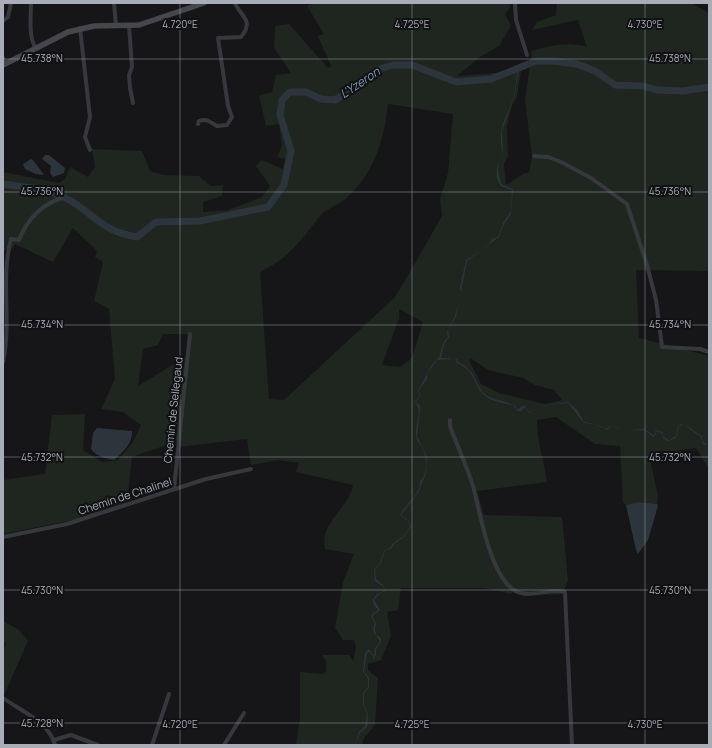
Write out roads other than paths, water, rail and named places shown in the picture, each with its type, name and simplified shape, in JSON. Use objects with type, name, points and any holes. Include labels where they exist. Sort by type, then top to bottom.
[{"type":"main road","points":[[4,62],[36,49],[68,32],[80,28],[94,26],[130,26],[150,22],[204,3]]},
{"type":"street","points":[[3,21],[8,17],[10,3]]},
{"type":"street","points":[[31,3],[31,32],[36,49]]},
{"type":"street","points":[[114,3],[116,26]]},
{"type":"street","points":[[198,124],[199,121],[208,120],[217,126],[227,125],[232,117],[228,106],[218,38],[241,37],[246,31],[246,22],[242,12],[237,9],[234,3]]},
{"type":"street","points":[[515,3],[516,20],[527,56]]},
{"type":"street","points":[[130,26],[132,67],[130,82],[133,103]]},
{"type":"street","points":[[80,28],[90,116],[84,137],[90,150]]},
{"type":"street","points":[[534,156],[548,157],[591,178],[626,204],[649,272],[656,300],[662,347],[700,349],[709,352]]},
{"type":"street","points":[[3,362],[6,329],[4,277],[11,239],[19,240],[24,228],[33,215],[62,198]]},
{"type":"street","name":"Chemin de Sellegaud","points":[[174,489],[190,334]]},
{"type":"street","points":[[450,420],[450,426],[473,486],[488,546],[505,580],[513,590],[529,594],[565,592],[572,745]]},
{"type":"street","name":"Chemin de Chalinel","points":[[3,537],[67,524],[218,475],[251,469]]},
{"type":"street","points":[[152,745],[169,694]]},
{"type":"street","points":[[3,698],[40,722],[54,740],[55,745]]},
{"type":"street","points":[[224,745],[244,713]]},
{"type":"street","points":[[54,740],[71,735],[98,745]]},
{"type":"waterway","name":"L'Yzeron","points":[[3,184],[38,189],[63,197],[80,207],[108,228],[116,232],[137,237],[156,222],[200,221],[268,207],[284,185],[291,151],[280,115],[282,100],[290,92],[306,92],[321,99],[335,100],[380,69],[393,65],[412,65],[456,82],[491,79],[536,61],[553,61],[577,64],[595,71],[615,85],[643,86],[657,90],[683,91],[709,87]]}]
